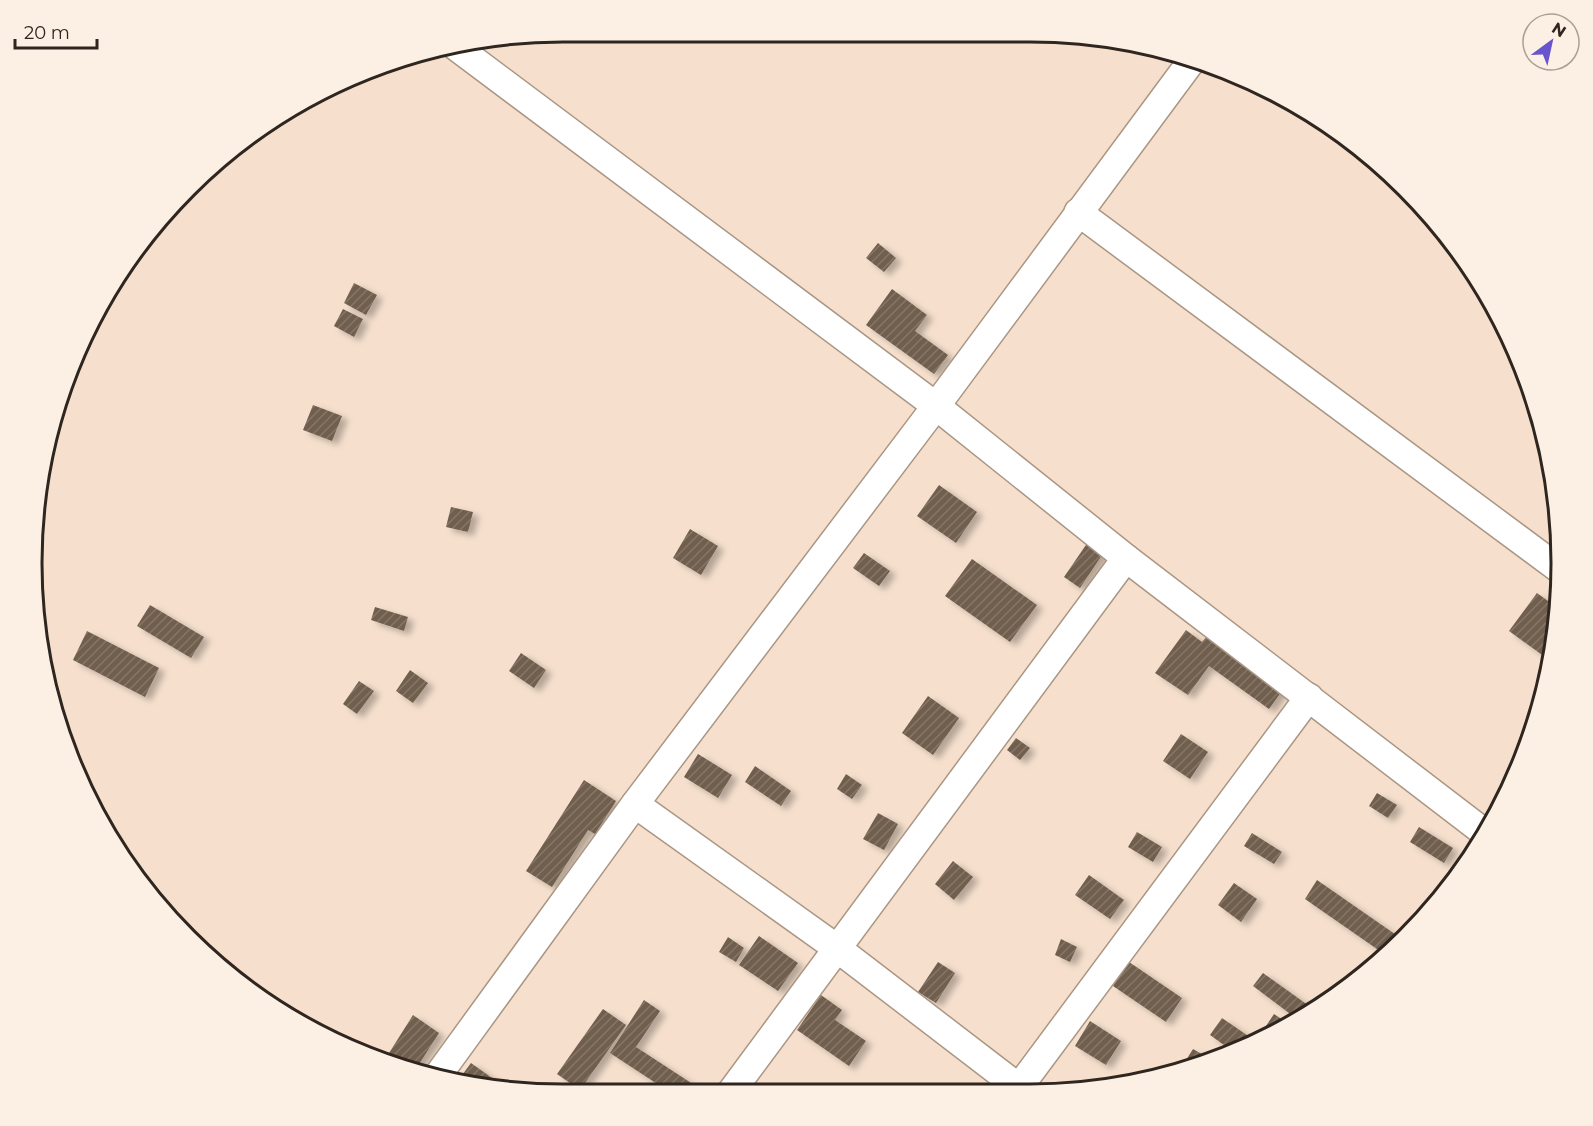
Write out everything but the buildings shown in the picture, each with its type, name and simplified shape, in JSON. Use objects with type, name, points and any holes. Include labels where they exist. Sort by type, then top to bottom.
[{"type":"street","points":[[463,52],[936,406],[1126,558],[1478,828]]},
{"type":"street","points":[[442,1069],[635,804],[936,406],[1187,67]]},
{"type":"street","points":[[1078,212],[1551,563]]},
{"type":"street","points":[[737,1084],[1126,558]]},
{"type":"street","points":[[1023,1084],[1309,697]]},
{"type":"street","points":[[635,804],[838,949],[1011,1084]]}]
